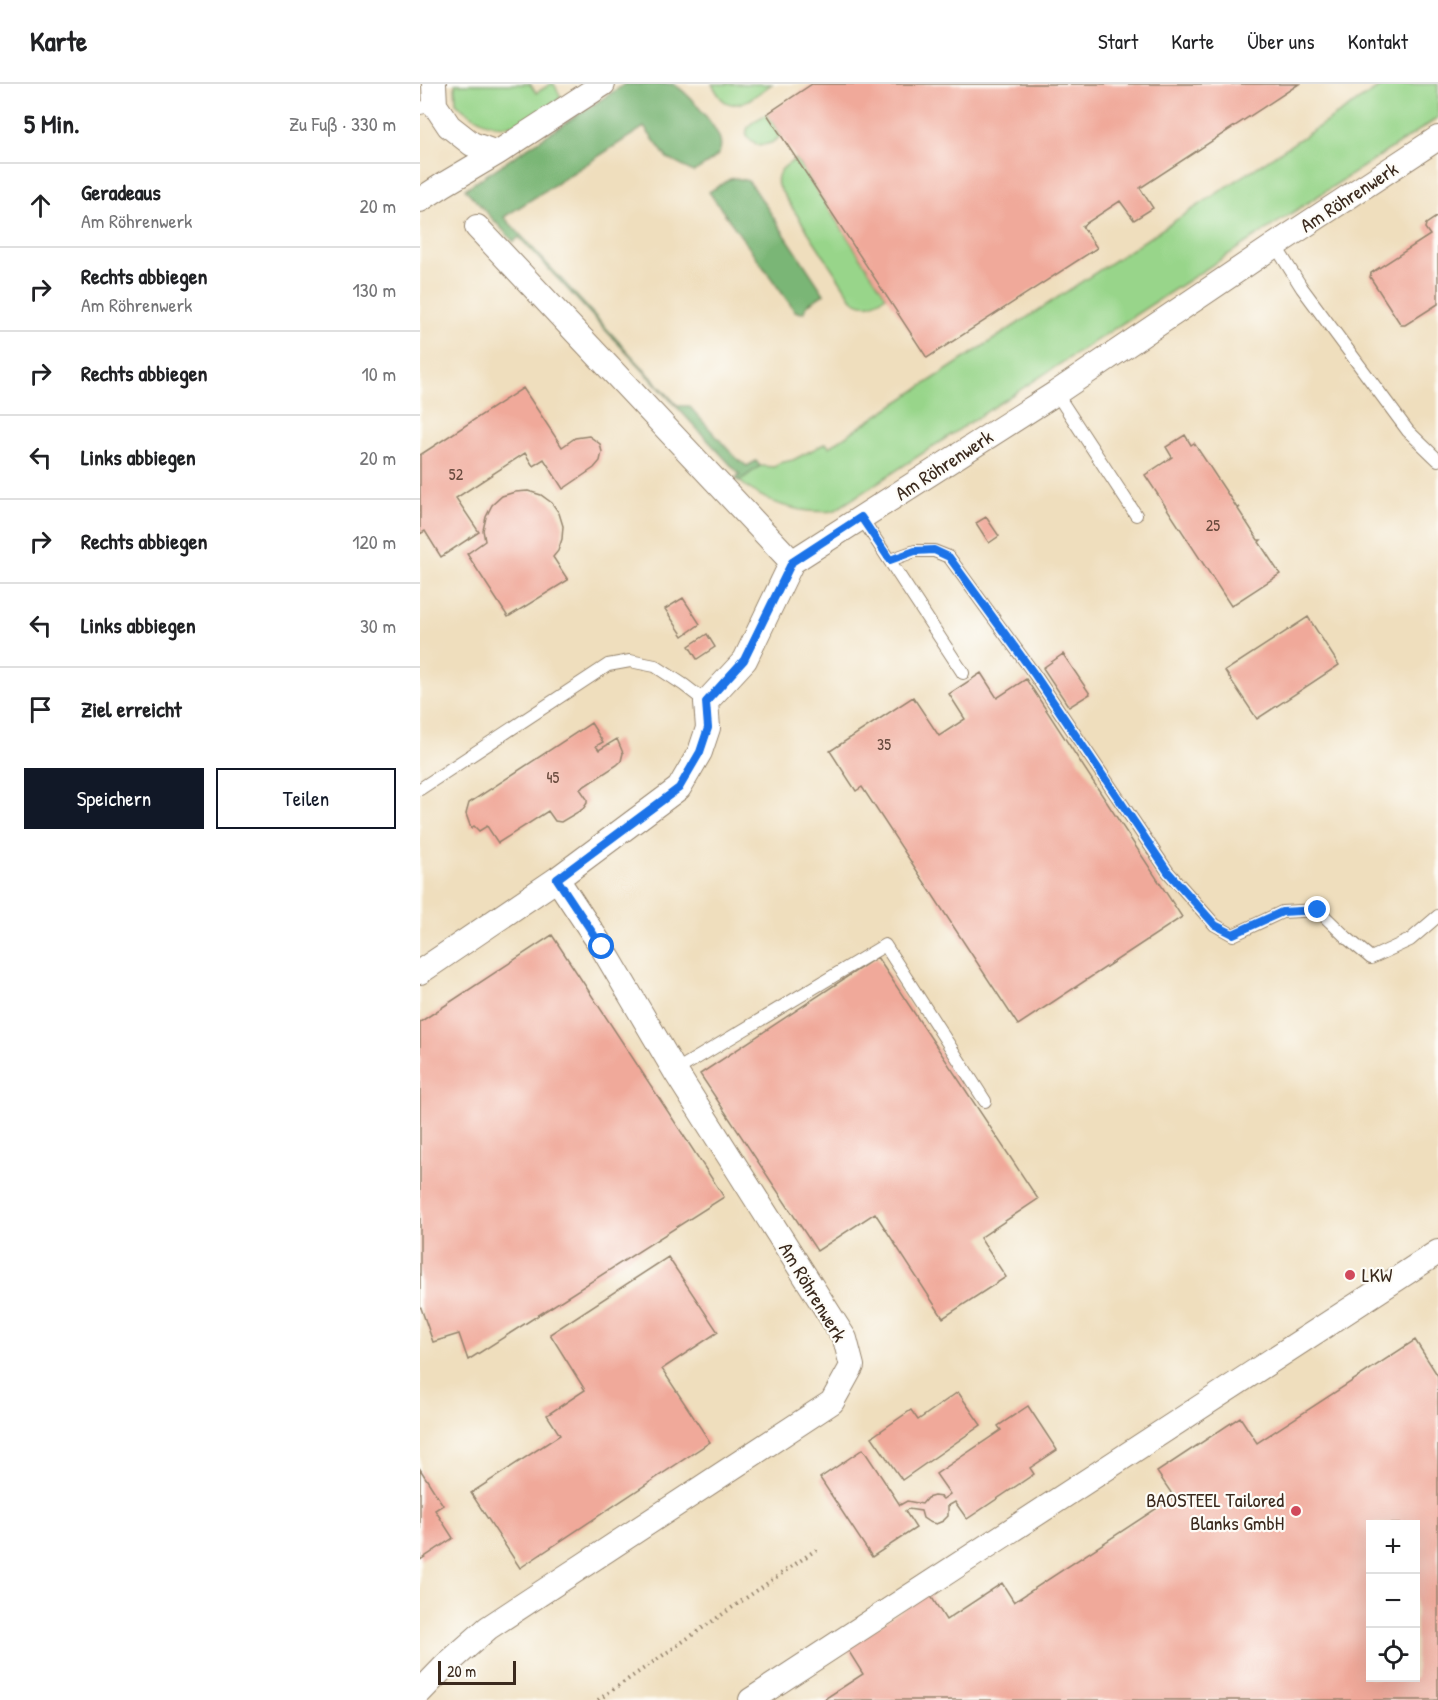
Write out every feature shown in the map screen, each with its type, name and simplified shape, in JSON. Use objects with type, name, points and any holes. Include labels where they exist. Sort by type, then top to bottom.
[{"type":"street","points":[[420,200],[603,84]]},
{"type":"street","points":[[430,99],[449,126],[472,144],[497,153]]},
{"type":"street","name":"Am Röhrenwerk","points":[[792,562],[1056,393],[1438,138]]},
{"type":"street","points":[[420,972],[557,879],[679,788],[700,752],[708,728],[706,702],[744,660],[792,562],[477,227]]},
{"type":"street","name":"Am Röhrenwerk","points":[[420,1692],[446,1665],[489,1628],[832,1402],[852,1366],[845,1339],[675,1071],[602,947],[557,879]]},
{"type":"street","points":[[751,1700],[1438,1252]]},
{"type":"lane","points":[[1275,245],[1302,288],[1408,431],[1438,460]]},
{"type":"lane","points":[[1056,393],[1136,515]]},
{"type":"lane","points":[[861,517],[963,674]]},
{"type":"lane","points":[[890,560],[915,551],[934,550],[949,557],[1035,675],[1168,872],[1215,925],[1233,934],[1282,912],[1318,910],[1371,958],[1410,940],[1438,916]]},
{"type":"lane","points":[[420,789],[608,665],[630,661],[655,666],[706,702]]},
{"type":"lane","points":[[675,1071],[885,945],[985,1101]]},
{"type":"path","points":[[598,1700],[820,1547]]},
{"type":"green space","points":[[455,84],[530,84],[536,93],[554,84],[561,97],[518,123],[497,125],[477,118],[456,103]]},
{"type":"green space","points":[[625,84],[672,84],[678,87],[713,126],[720,141],[717,156],[693,172],[667,158],[644,127],[504,217],[678,406],[689,406],[734,456],[747,466],[756,461],[760,466],[739,481],[736,479],[740,475],[519,237],[514,242],[465,189]]},
{"type":"green space","points":[[712,84],[772,84],[749,100],[735,104],[723,100]]},
{"type":"green space","points":[[1384,84],[1438,84],[1438,118],[834,511],[796,509],[772,501],[739,481],[760,466],[774,467],[826,443],[829,447]]},
{"type":"green space","points":[[767,114],[781,136],[771,143],[759,146],[747,137],[747,129]]},
{"type":"green space","points":[[796,159],[886,296],[882,299],[865,305],[852,299],[778,186],[779,173]]},
{"type":"green space","points":[[730,179],[748,181],[754,188],[824,294],[807,305],[804,312],[795,311],[709,192]]},
{"type":"building","points":[[812,84],[1299,84],[1140,188],[1153,208],[1134,220],[1120,201],[1082,226],[1097,248],[927,358],[767,114]]},
{"type":"building","points":[[1438,216],[1438,304],[1405,325],[1401,325],[1370,277],[1371,273],[1430,235],[1425,228],[1426,224]]},
{"type":"building","points":[[523,388],[562,447],[575,438],[589,436],[600,444],[602,452],[600,461],[594,468],[563,489],[544,459],[533,466],[525,453],[456,498],[479,532],[441,557],[425,531],[420,534],[420,455]]},
{"type":"building","points":[[1185,435],[1191,445],[1194,443],[1237,508],[1240,507],[1238,509],[1258,540],[1261,540],[1259,542],[1280,574],[1231,606],[1145,475],[1172,457],[1166,447]]},
{"type":"building","points":[[528,491],[541,495],[552,503],[559,513],[563,526],[562,539],[553,557],[568,580],[508,617],[467,554],[485,541],[483,530],[492,505],[502,496]]},
{"type":"building","points":[[986,517],[999,536],[989,543],[976,523]]},
{"type":"building","points":[[683,598],[700,624],[683,636],[665,609]]},
{"type":"building","points":[[1308,617],[1339,665],[1257,719],[1225,671]]},
{"type":"building","points":[[707,634],[715,647],[697,659],[689,646]]},
{"type":"building","points":[[1063,654],[1090,694],[1069,707],[1043,668]]},
{"type":"building","points":[[981,673],[997,698],[1026,679],[1182,917],[1018,1025],[862,787],[856,791],[830,751],[913,697],[939,736],[965,719],[949,694]]},
{"type":"building","points":[[591,723],[603,742],[596,746],[599,750],[617,739],[623,753],[617,765],[580,789],[587,799],[583,809],[561,822],[555,821],[548,811],[498,843],[487,826],[479,831],[474,826],[471,828],[466,814],[469,803]]},
{"type":"building","points":[[552,935],[724,1197],[468,1360],[459,1334],[433,1342],[420,1305],[420,1022]]},
{"type":"building","points":[[877,957],[1038,1199],[980,1238],[1006,1277],[943,1318],[875,1213],[817,1251],[700,1074]]},
{"type":"building","points":[[668,1257],[718,1332],[662,1369],[710,1442],[520,1568],[471,1493],[560,1435],[547,1415],[585,1390],[550,1334]]},
{"type":"building","name":"BAOSTEEL Tailored Blanks GmbH","points":[[1415,1340],[1438,1376],[1438,1700],[823,1700],[863,1674],[846,1647],[929,1593],[946,1620],[1002,1583],[1014,1602],[1174,1497],[1157,1472],[1240,1417],[1257,1443]]},
{"type":"building","points":[[958,1392],[981,1425],[902,1480],[872,1437],[911,1410],[918,1420]]},
{"type":"building","points":[[1028,1406],[1057,1450],[1030,1468],[1034,1474],[967,1519],[955,1502],[948,1506],[948,1516],[936,1524],[923,1518],[921,1511],[908,1509],[905,1511],[916,1528],[872,1557],[820,1478],[863,1449],[900,1505],[907,1501],[922,1504],[927,1498],[934,1496],[943,1499],[950,1494],[936,1474],[1001,1430],[998,1426]]},
{"type":"building","points":[[420,1469],[443,1505],[435,1510],[453,1538],[420,1560]]},
{"type":"place","name":"LKW","points":[[1350,1275]]},
{"type":"place","name":"BAOSTEEL Tailored Blanks GmbH","points":[[1296,1511]]},
{"type":"route","points":[[602,947],[557,879],[679,788],[700,752],[708,728],[706,702],[744,660],[792,562],[861,517],[890,560],[915,551],[934,550],[949,557],[1035,675],[1168,872],[1215,925],[1233,934],[1282,912],[1318,910]]}]
